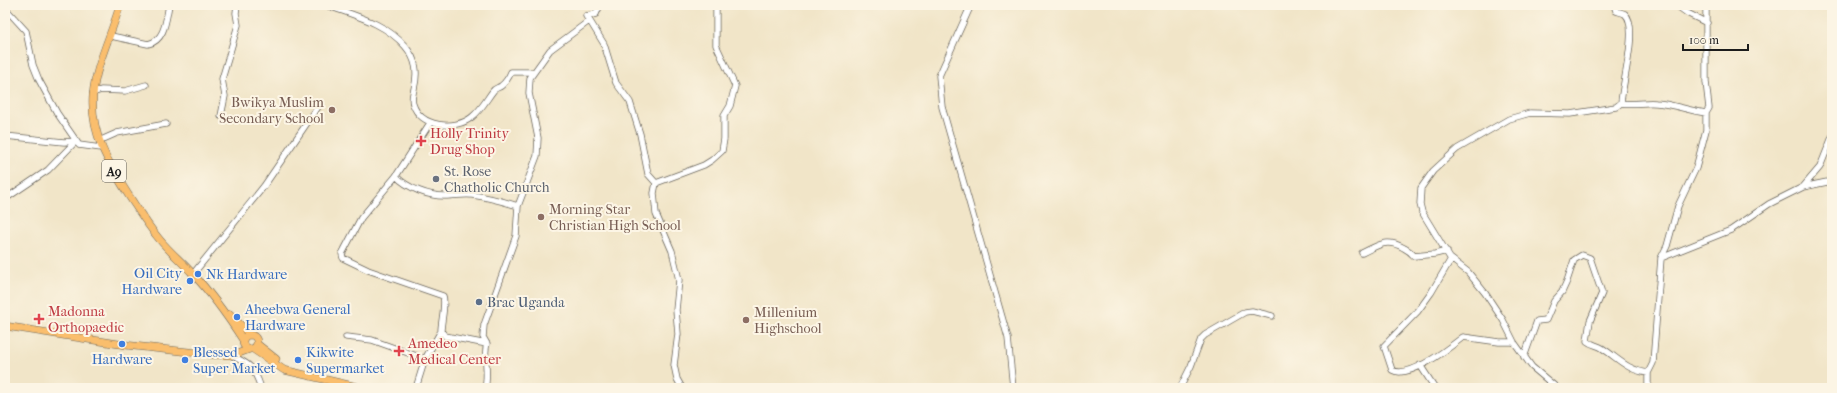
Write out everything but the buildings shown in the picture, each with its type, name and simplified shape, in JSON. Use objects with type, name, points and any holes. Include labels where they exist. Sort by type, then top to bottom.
[{"type":"main road","name":"A9","points":[[120,5],[111,36],[103,53],[93,93],[93,120],[100,145],[113,171],[146,222],[161,242],[193,274],[221,308],[245,346],[253,347],[296,372],[334,383],[362,388]]},
{"type":"main road","name":"A9","points":[[221,308],[255,338],[253,347]]},
{"type":"main road","points":[[5,326],[125,345],[216,355],[231,354],[253,347]]},
{"type":"main road","points":[[231,354],[250,335]]},
{"type":"street","points":[[111,36],[146,44],[154,42],[164,29],[169,5]]},
{"type":"street","points":[[221,116],[221,107],[225,96],[222,79],[238,25],[236,13],[238,5]]},
{"type":"street","points":[[326,5],[346,8],[388,30],[411,53],[417,71],[412,103],[422,118],[430,122],[451,124],[467,120],[481,109],[494,90],[501,86],[511,72],[534,72]]},
{"type":"street","points":[[586,16],[596,14],[600,5]]},
{"type":"street","points":[[656,183],[704,165],[722,152],[724,139],[724,116],[730,106],[735,86],[716,45],[716,5]]},
{"type":"street","points":[[971,5],[939,76],[942,107],[1008,338],[1013,388]]},
{"type":"street","points":[[1557,388],[1532,367],[1514,342],[1500,315],[1485,292],[1468,272],[1451,259],[1422,212],[1420,195],[1425,181],[1458,149],[1493,127],[1519,115],[1530,113],[1576,114],[1616,107],[1621,103],[1622,87],[1631,46],[1632,31],[1630,21],[1625,14],[1616,11],[1614,5]]},
{"type":"street","points":[[1676,5],[1687,13],[1707,23]]},
{"type":"street","points":[[1648,388],[1648,373],[1653,363],[1661,258],[1667,246],[1678,206],[1696,168],[1706,130],[1706,113],[1709,108],[1706,82],[1706,5]]},
{"type":"street","points":[[5,8],[26,31],[35,70],[57,112],[77,143]]},
{"type":"street","points":[[486,388],[487,377],[485,349],[487,344],[483,337],[484,325],[516,236],[518,206],[535,164],[538,152],[537,128],[529,93],[530,78],[550,50],[589,21],[586,16]]},
{"type":"street","points":[[586,16],[600,35],[608,55],[616,83],[630,102],[640,134],[648,174],[656,183]]},
{"type":"street","points":[[93,93],[101,90],[125,91],[146,85]]},
{"type":"street","points":[[1621,103],[1630,105],[1658,103],[1683,110],[1706,113]]},
{"type":"street","points":[[193,274],[264,186],[318,107]]},
{"type":"street","points":[[416,388],[425,359],[441,331],[441,315],[444,300],[443,296],[368,270],[342,256],[343,250],[361,218],[396,176],[430,122]]},
{"type":"street","points":[[5,136],[100,145],[117,133],[166,124]]},
{"type":"street","points":[[1803,187],[1820,167],[1832,137]]},
{"type":"street","points":[[5,199],[48,170],[77,143]]},
{"type":"street","points":[[396,176],[403,184],[432,194],[447,196],[474,195],[518,206]]},
{"type":"street","points":[[1661,258],[1731,230],[1769,204],[1803,187],[1832,181]]},
{"type":"street","points":[[656,183],[654,193],[656,214],[672,251],[679,280],[676,310],[678,334],[674,365],[677,379],[682,388]]},
{"type":"street","points":[[1362,253],[1388,242],[1397,244],[1412,253],[1414,256],[1447,251]]},
{"type":"street","points":[[1524,357],[1537,321],[1547,319],[1554,301],[1562,292],[1574,260],[1582,255],[1590,258],[1601,290],[1600,299],[1590,321],[1588,341],[1602,348],[1624,365],[1636,371],[1648,373]]},
{"type":"street","points":[[1451,259],[1431,293],[1415,314],[1384,346],[1393,371],[1416,369],[1463,337],[1499,342],[1514,342]]},
{"type":"street","points":[[1180,388],[1191,366],[1201,340],[1205,335],[1245,312],[1272,316]]},
{"type":"street","points":[[441,331],[445,336],[487,344]]},
{"type":"street","points":[[346,337],[372,340],[425,359]]},
{"type":"street","points":[[231,354],[252,367],[261,388]]},
{"type":"street","points":[[1420,365],[1434,388]]},
{"type":"place","name":"Bwikya Muslim Secondary School","points":[[332,110]]},
{"type":"place","name":"Holly Trinity Drug Shop","points":[[421,141]]},
{"type":"place","name":"St. Rose Chatholic Church","points":[[436,179]]},
{"type":"place","name":"Morning Star Christian High School","points":[[541,217]]},
{"type":"place","name":"Nk Hardware","points":[[198,274]]},
{"type":"place","name":"Oil City Hardware","points":[[190,281]]},
{"type":"place","name":"Brac Uganda","points":[[479,302]]},
{"type":"place","name":"Aheebwa General Hardware","points":[[237,317]]},
{"type":"place","name":"Madonna Orthopaedic","points":[[39,319]]},
{"type":"place","name":"Millenium Highschool","points":[[746,320]]},
{"type":"place","name":"Hardware","points":[[122,344]]},
{"type":"place","name":"Amedeo Medical Center","points":[[399,351]]},
{"type":"place","name":"Blessed Super Market","points":[[185,360]]},
{"type":"place","name":"Kikwite Supermarket","points":[[298,360]]}]
